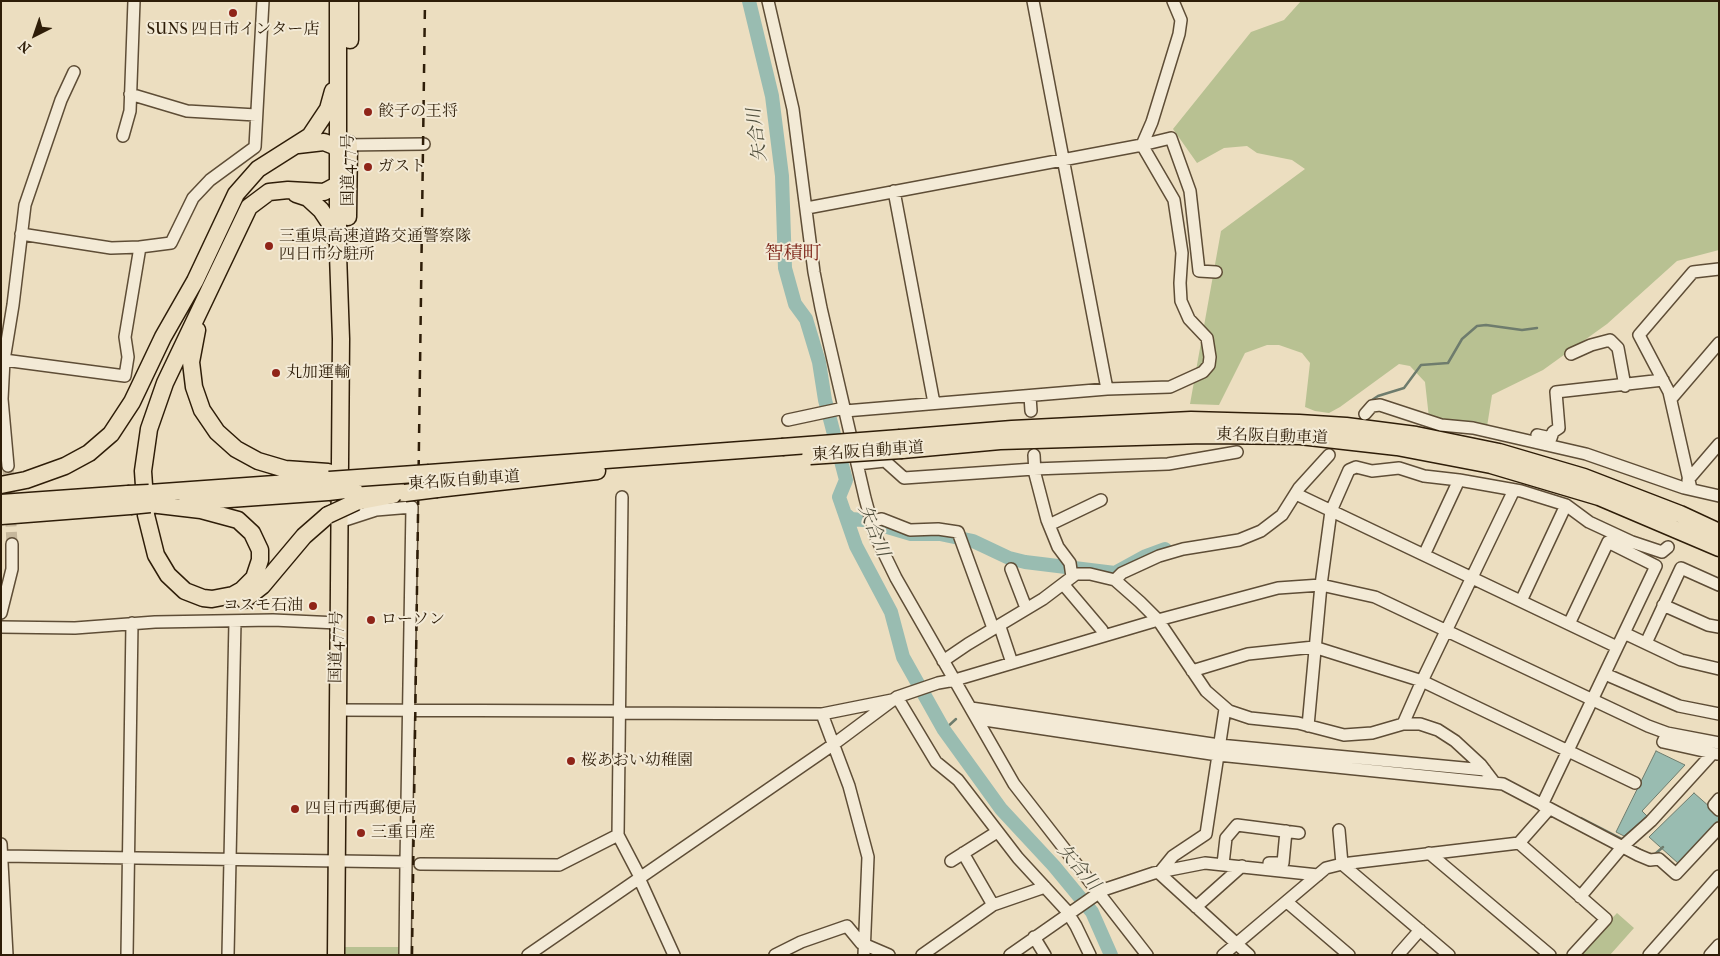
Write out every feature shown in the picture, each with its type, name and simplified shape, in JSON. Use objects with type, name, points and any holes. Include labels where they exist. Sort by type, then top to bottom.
[{"type":"highway","name":"国道477号","points":[[338,1],[342,147]]},
{"type":"highway","name":"国道477号","points":[[341,339],[337,185],[342,147],[350,1]]},
{"type":"highway","points":[[339,50],[328,109],[318,127],[298,145],[269,161],[246,181],[228,208],[195,282],[144,415],[136,449],[135,496],[138,523],[145,550],[155,573],[170,591],[190,604],[212,608],[233,605],[243,601],[262,586],[304,536],[334,519],[355,496]]},
{"type":"highway","points":[[150,498],[238,520],[252,533],[260,550],[260,560],[254,578],[242,590],[223,598],[203,598],[185,591],[168,575],[159,561],[151,542],[146,516],[143,471],[146,444],[165,382],[210,290],[243,216],[254,201],[269,192],[288,190],[316,193],[337,185],[349,170],[342,147],[324,142],[298,145]]},
{"type":"highway","name":"国道477号","points":[[336,955],[338,623],[334,519],[341,339],[348,254],[349,170]]},
{"type":"highway","points":[[269,192],[298,195],[315,204],[330,225],[338,254]]},
{"type":"highway","points":[[1,484],[26,480],[65,466],[89,453],[111,434],[126,415],[164,337],[195,282]]},
{"type":"highway","points":[[210,290],[194,338],[191,362],[194,387],[209,421],[226,441],[258,461],[329,481]]},
{"type":"highway","name":"東名阪自動車道","points":[[901,444],[1022,428],[1191,420],[1299,422],[1346,426],[1416,435],[1508,454],[1584,476],[1680,514],[1719,532]]},
{"type":"highway","name":"東名阪自動車道","points":[[434,482],[784,452],[901,444],[1204,435],[1300,436],[1389,446],[1491,465],[1599,497],[1719,548]]},
{"type":"highway","name":"東名阪自動車道","points":[[1,516],[129,500],[329,481],[405,484],[607,470],[784,452]]},
{"type":"highway","name":"東名阪自動車道","points":[[329,481],[355,496],[405,484]]},
{"type":"highway","name":"東名阪自動車道","points":[[1,503],[129,500]]},
{"type":"street","points":[[124,136],[130,111],[134,1]]},
{"type":"street","points":[[22,234],[111,248],[171,243],[194,198],[210,180],[255,147],[264,1]]},
{"type":"street","points":[[768,1],[793,109],[814,272],[856,464],[871,521],[884,554],[1014,784],[1096,895],[1147,955]]},
{"type":"street","points":[[1033,1],[1107,389]]},
{"type":"street","points":[[1142,146],[1155,112],[1179,34],[1181,20],[1173,1]]},
{"type":"street","points":[[8,466],[2,399],[7,305],[22,234],[25,205],[61,100],[74,72]]},
{"type":"street","points":[[130,94],[187,111],[256,115]]},
{"type":"street","points":[[807,208],[1142,146],[1171,138],[1190,191],[1199,271],[1216,272]]},
{"type":"street","points":[[342,147],[424,144]]},
{"type":"street","points":[[788,420],[843,409],[1107,389],[1170,387],[1203,372],[1209,365],[1210,350],[1206,338],[1190,319],[1181,301],[1180,278],[1182,257],[1174,200],[1142,146]]},
{"type":"street","points":[[894,192],[934,403]]},
{"type":"street","points":[[1179,236],[1195,233]]},
{"type":"street","points":[[4,360],[125,376],[128,357],[124,336],[140,247]]},
{"type":"street","points":[[1689,485],[1671,400],[1663,380],[1639,335],[1693,272],[1719,269]]},
{"type":"street","points":[[1571,354],[1591,345],[1610,340],[1618,348],[1625,386]]},
{"type":"street","points":[[1671,400],[1719,343]]},
{"type":"street","points":[[1512,436],[1520,432],[1551,438],[1553,432],[1558,431],[1556,392],[1625,386],[1663,380]]},
{"type":"street","points":[[1030,396],[1031,411]]},
{"type":"street","points":[[1365,414],[1372,406],[1380,405],[1441,425],[1473,428],[1586,454],[1719,496]]},
{"type":"street","points":[[1689,485],[1719,444]]},
{"type":"street","points":[[856,464],[885,461],[904,478],[1034,469],[1168,464],[1237,452]]},
{"type":"street","points":[[1034,455],[1034,469],[1049,525],[1069,574],[1102,630]]},
{"type":"street","points":[[1116,580],[1122,574],[1159,556],[1183,549],[1239,540],[1261,531],[1278,520],[1296,494],[1329,455]]},
{"type":"street","points":[[1308,726],[1314,647],[1331,511],[1349,470],[1356,467],[1372,471],[1399,468],[1424,476],[1514,490],[1566,505],[1590,522],[1632,542],[1662,552],[1668,547]]},
{"type":"street","points":[[1424,555],[1459,480]]},
{"type":"street","points":[[1403,724],[1514,490]]},
{"type":"street","points":[[1296,494],[1617,647]]},
{"type":"street","points":[[622,497],[618,835],[640,877],[673,954]]},
{"type":"street","points":[[1049,525],[1101,500]]},
{"type":"street","points":[[1521,601],[1566,505]]},
{"type":"street","points":[[334,519],[376,510],[412,507],[405,955]]},
{"type":"street","points":[[871,521],[878,519],[903,528],[938,529],[958,532],[995,627],[1001,630],[1012,663]]},
{"type":"street","points":[[1519,843],[1545,802],[1656,566],[1608,542],[1569,624]]},
{"type":"street","points":[[1,613],[12,569],[12,544]]},
{"type":"street","points":[[1646,643],[1681,568],[1719,585]]},
{"type":"street","points":[[1011,569],[1026,608]]},
{"type":"street","points":[[944,661],[995,627],[1043,599],[1069,574],[1090,574],[1116,580],[1158,620],[1211,697],[1225,709],[1250,718],[1308,726],[1332,734],[1350,736],[1372,733],[1403,724],[1420,724],[1438,730],[1455,741],[1485,770],[1494,782]]},
{"type":"street","points":[[336,710],[408,709],[822,714],[895,698],[938,683],[955,680],[1266,590],[1297,585],[1321,585],[1375,597],[1667,733],[1719,743]]},
{"type":"street","points":[[1663,606],[1708,625],[1719,627]]},
{"type":"street","points":[[1,627],[75,628],[132,623],[274,620],[338,623]]},
{"type":"street","points":[[228,955],[234,621]]},
{"type":"street","points":[[127,955],[132,623]]},
{"type":"street","points":[[1624,633],[1691,664],[1719,670]]},
{"type":"street","points":[[1192,671],[1248,654],[1314,647],[1422,681],[1635,783]]},
{"type":"street","points":[[1605,674],[1679,706],[1719,714]]},
{"type":"street","points":[[528,955],[834,744],[895,698]]},
{"type":"street","points":[[895,698],[936,762],[958,780],[998,832],[1070,913],[1090,955]]},
{"type":"street","points":[[971,708],[1219,749],[1485,770]]},
{"type":"street","points":[[1159,873],[1174,856],[1206,834],[1225,709]]},
{"type":"street","points":[[822,714],[850,786],[868,857],[865,950]]},
{"type":"street","points":[[978,718],[1503,784],[1545,802],[1650,860],[1659,859],[1676,874],[1719,828]]},
{"type":"street","points":[[1667,733],[1663,742],[1715,754]]},
{"type":"street","points":[[1580,897],[1623,846],[1651,821],[1715,754]]},
{"type":"street","points":[[1719,799],[1714,805],[1719,810]]},
{"type":"street","points":[[1222,864],[1226,838],[1237,826],[1299,832]]},
{"type":"street","points":[[1339,830],[1342,864],[1449,955]]},
{"type":"street","points":[[1196,907],[1248,867],[1259,863],[1283,863],[1286,831]]},
{"type":"street","points":[[950,861],[998,832]]},
{"type":"street","points":[[420,864],[558,865],[618,835]]},
{"type":"street","points":[[1223,955],[1326,868],[1342,864],[1519,843],[1606,919],[1573,955]]},
{"type":"street","points":[[1,844],[7,955]]},
{"type":"street","points":[[963,853],[993,905]]},
{"type":"street","points":[[1429,853],[1550,955]]},
{"type":"street","points":[[2,856],[406,862]]},
{"type":"street","points":[[1010,955],[1103,890],[1159,873],[1198,863],[1318,875]]},
{"type":"street","points":[[1159,873],[1249,955]]},
{"type":"street","points":[[1649,955],[1719,876]]},
{"type":"street","points":[[922,955],[993,905],[1045,887]]},
{"type":"street","points":[[1287,902],[1342,952]]},
{"type":"street","points":[[775,955],[801,942],[847,926],[861,942],[865,950]]},
{"type":"street","points":[[1398,955],[1420,930]]},
{"type":"street","points":[[1034,937],[1045,955]]},
{"type":"street","points":[[1710,955],[1719,945]]},
{"type":"street","points":[[865,950],[889,955]]},
{"type":"green space","points":[[1301,1],[1719,1],[1719,250],[1677,261],[1607,324],[1543,370],[1492,395],[1486,433],[1429,418],[1425,382],[1410,366],[1399,364],[1329,413],[1305,407],[1310,363],[1302,353],[1279,345],[1267,345],[1245,353],[1219,405],[1190,404],[1221,231],[1305,169],[1292,160],[1257,153],[1247,146],[1224,148],[1197,163],[1173,129],[1251,32],[1284,20]]},
{"type":"green space","points":[[1617,913],[1634,928],[1610,955],[1577,955]]},
{"type":"green space","points":[[343,947],[401,947],[401,955],[343,955]]},
{"type":"water","points":[[1656,751],[1685,765],[1642,811],[1647,816],[1624,836],[1616,832]]},
{"type":"water","points":[[1694,793],[1719,815],[1719,821],[1679,864],[1649,837]]},
{"type":"waterway","name":"矢合川","points":[[749,1],[772,96],[782,176],[785,268],[795,304],[806,319],[819,362],[825,400],[846,480],[839,497],[856,546],[891,612],[903,657],[944,730],[1001,809],[1054,866],[1092,912],[1111,955]]},
{"type":"waterway","points":[[1369,402],[1378,396],[1404,388],[1421,365],[1448,363],[1462,339],[1477,326],[1486,325],[1522,330],[1537,328]]},
{"type":"waterway","points":[[845,514],[851,519],[863,520]]},
{"type":"waterway","points":[[884,526],[911,534],[940,534],[973,541],[1009,558],[1025,562],[1115,573],[1146,556],[1165,549]]},
{"type":"waterway","points":[[944,730],[956,719]]},
{"type":"waterway","points":[[1428,771],[1478,775]]},
{"type":"waterway","points":[[1581,818],[1622,839]]},
{"type":"waterway","points":[[1631,845],[1643,851]]},
{"type":"waterway","points":[[1655,854],[1663,847]]},
{"type":"tunnel","points":[[8,466],[12,544]]},
{"type":"railway","points":[[412,955],[425,1]]},
{"type":"place","name":"SUNS 四日市インター店","points":[[233,13]]},
{"type":"place","name":"餃子の王将","points":[[368,112]]},
{"type":"place","name":"ガスト","points":[[368,167]]},
{"type":"place","name":"三重県高速道路交通警察隊 四日市分駐所","points":[[269,246]]},
{"type":"place","name":"丸加運輸","points":[[276,373]]},
{"type":"place","name":"コスモ石油","points":[[313,606]]},
{"type":"place","name":"ローソン","points":[[371,620]]},
{"type":"place","name":"桜あおい幼稚園","points":[[571,761]]},
{"type":"place","name":"四日市西郵便局","points":[[295,809]]},
{"type":"place","name":"三重日産","points":[[361,833]]},
{"type":"district","name":"智積町","points":[[793,254]]}]
